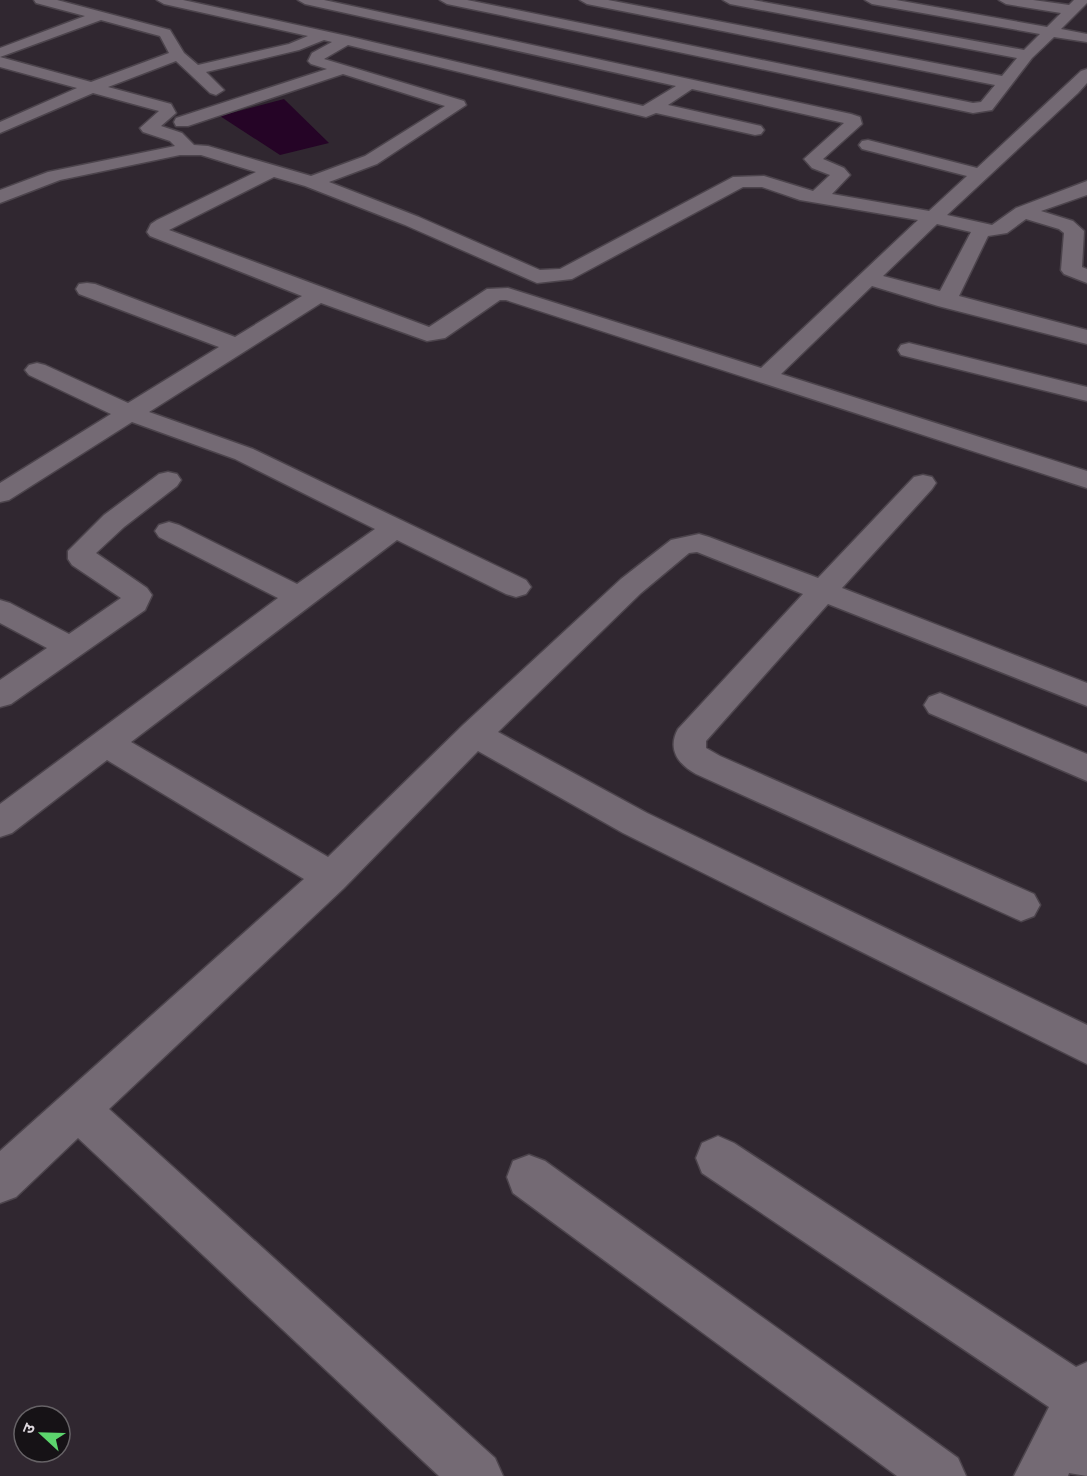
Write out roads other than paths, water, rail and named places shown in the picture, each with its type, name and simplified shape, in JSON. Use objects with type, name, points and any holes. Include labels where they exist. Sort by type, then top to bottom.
[{"type":"street","points":[[41,0],[165,33],[178,55],[216,90]]},
{"type":"street","points":[[164,0],[347,40],[646,112],[691,83]]},
{"type":"street","points":[[305,0],[691,83],[854,121],[813,159],[817,164],[836,170],[841,175],[817,197]]},
{"type":"street","points":[[447,0],[973,108],[986,106],[1008,84],[1028,55],[1076,5]]},
{"type":"street","points":[[398,52],[502,0]]},
{"type":"street","points":[[587,0],[1008,84]]},
{"type":"street","points":[[730,0],[1028,55]]},
{"type":"street","points":[[872,0],[1087,38]]},
{"type":"street","points":[[1006,0],[1076,5]]},
{"type":"street","points":[[241,17],[262,9]]},
{"type":"street","points":[[0,53],[99,15]]},
{"type":"street","points":[[10,35],[32,39]]},
{"type":"street","points":[[195,70],[294,47],[324,35]]},
{"type":"street","points":[[312,182],[372,160],[458,105],[316,61],[317,56],[347,40]]},
{"type":"street","points":[[732,93],[799,41]]},
{"type":"street","points":[[0,128],[91,88],[178,55]]},
{"type":"street","points":[[0,62],[165,108],[168,113],[149,128],[176,138],[188,149]]},
{"type":"street","points":[[182,122],[343,69]]},
{"type":"street","points":[[765,376],[979,174],[1061,103],[1087,74]]},
{"type":"street","points":[[1038,95],[1061,103]]},
{"type":"street","points":[[653,107],[724,123],[751,137]]},
{"type":"street","points":[[0,111],[22,119]]},
{"type":"street","points":[[868,146],[979,174]]},
{"type":"street","points":[[0,197],[55,176],[188,149],[202,150],[312,182],[412,220],[537,277],[547,278],[565,275],[740,181],[752,172],[817,197],[933,217],[982,229],[1000,229],[1023,212],[1087,187]]},
{"type":"street","points":[[274,170],[164,224],[157,232],[420,332],[433,334],[495,294],[502,292],[1087,480]]},
{"type":"street","points":[[1023,212],[1072,228],[1074,231],[1071,270],[1087,277]]},
{"type":"street","points":[[946,301],[982,229]]},
{"type":"street","points":[[867,278],[1087,337]]},
{"type":"street","points":[[87,289],[237,346]]},
{"type":"street","points":[[0,494],[319,295]]},
{"type":"street","points":[[909,350],[1087,394]]},
{"type":"street","points":[[38,370],[129,413],[244,454],[516,587]]},
{"type":"street","points":[[0,696],[131,607],[137,600],[137,595],[82,559],[82,551],[114,521],[168,480]]},
{"type":"street","points":[[923,483],[690,738],[689,748],[693,757],[1021,905]]},
{"type":"street","points":[[0,823],[298,597],[396,527]]},
{"type":"street","points":[[169,531],[298,597]]},
{"type":"street","points":[[0,1181],[331,877],[631,586],[681,546],[699,543],[1087,695]]},
{"type":"street","points":[[0,610],[70,648]]},
{"type":"street","points":[[940,705],[1087,768]]},
{"type":"street","points":[[475,735],[635,823],[1087,1046]]},
{"type":"street","points":[[106,743],[331,877]]},
{"type":"street","points":[[77,1109],[477,1476]]},
{"type":"street","points":[[718,1158],[1080,1417],[1040,1476]]},
{"type":"street","points":[[529,1177],[940,1476]]}]
